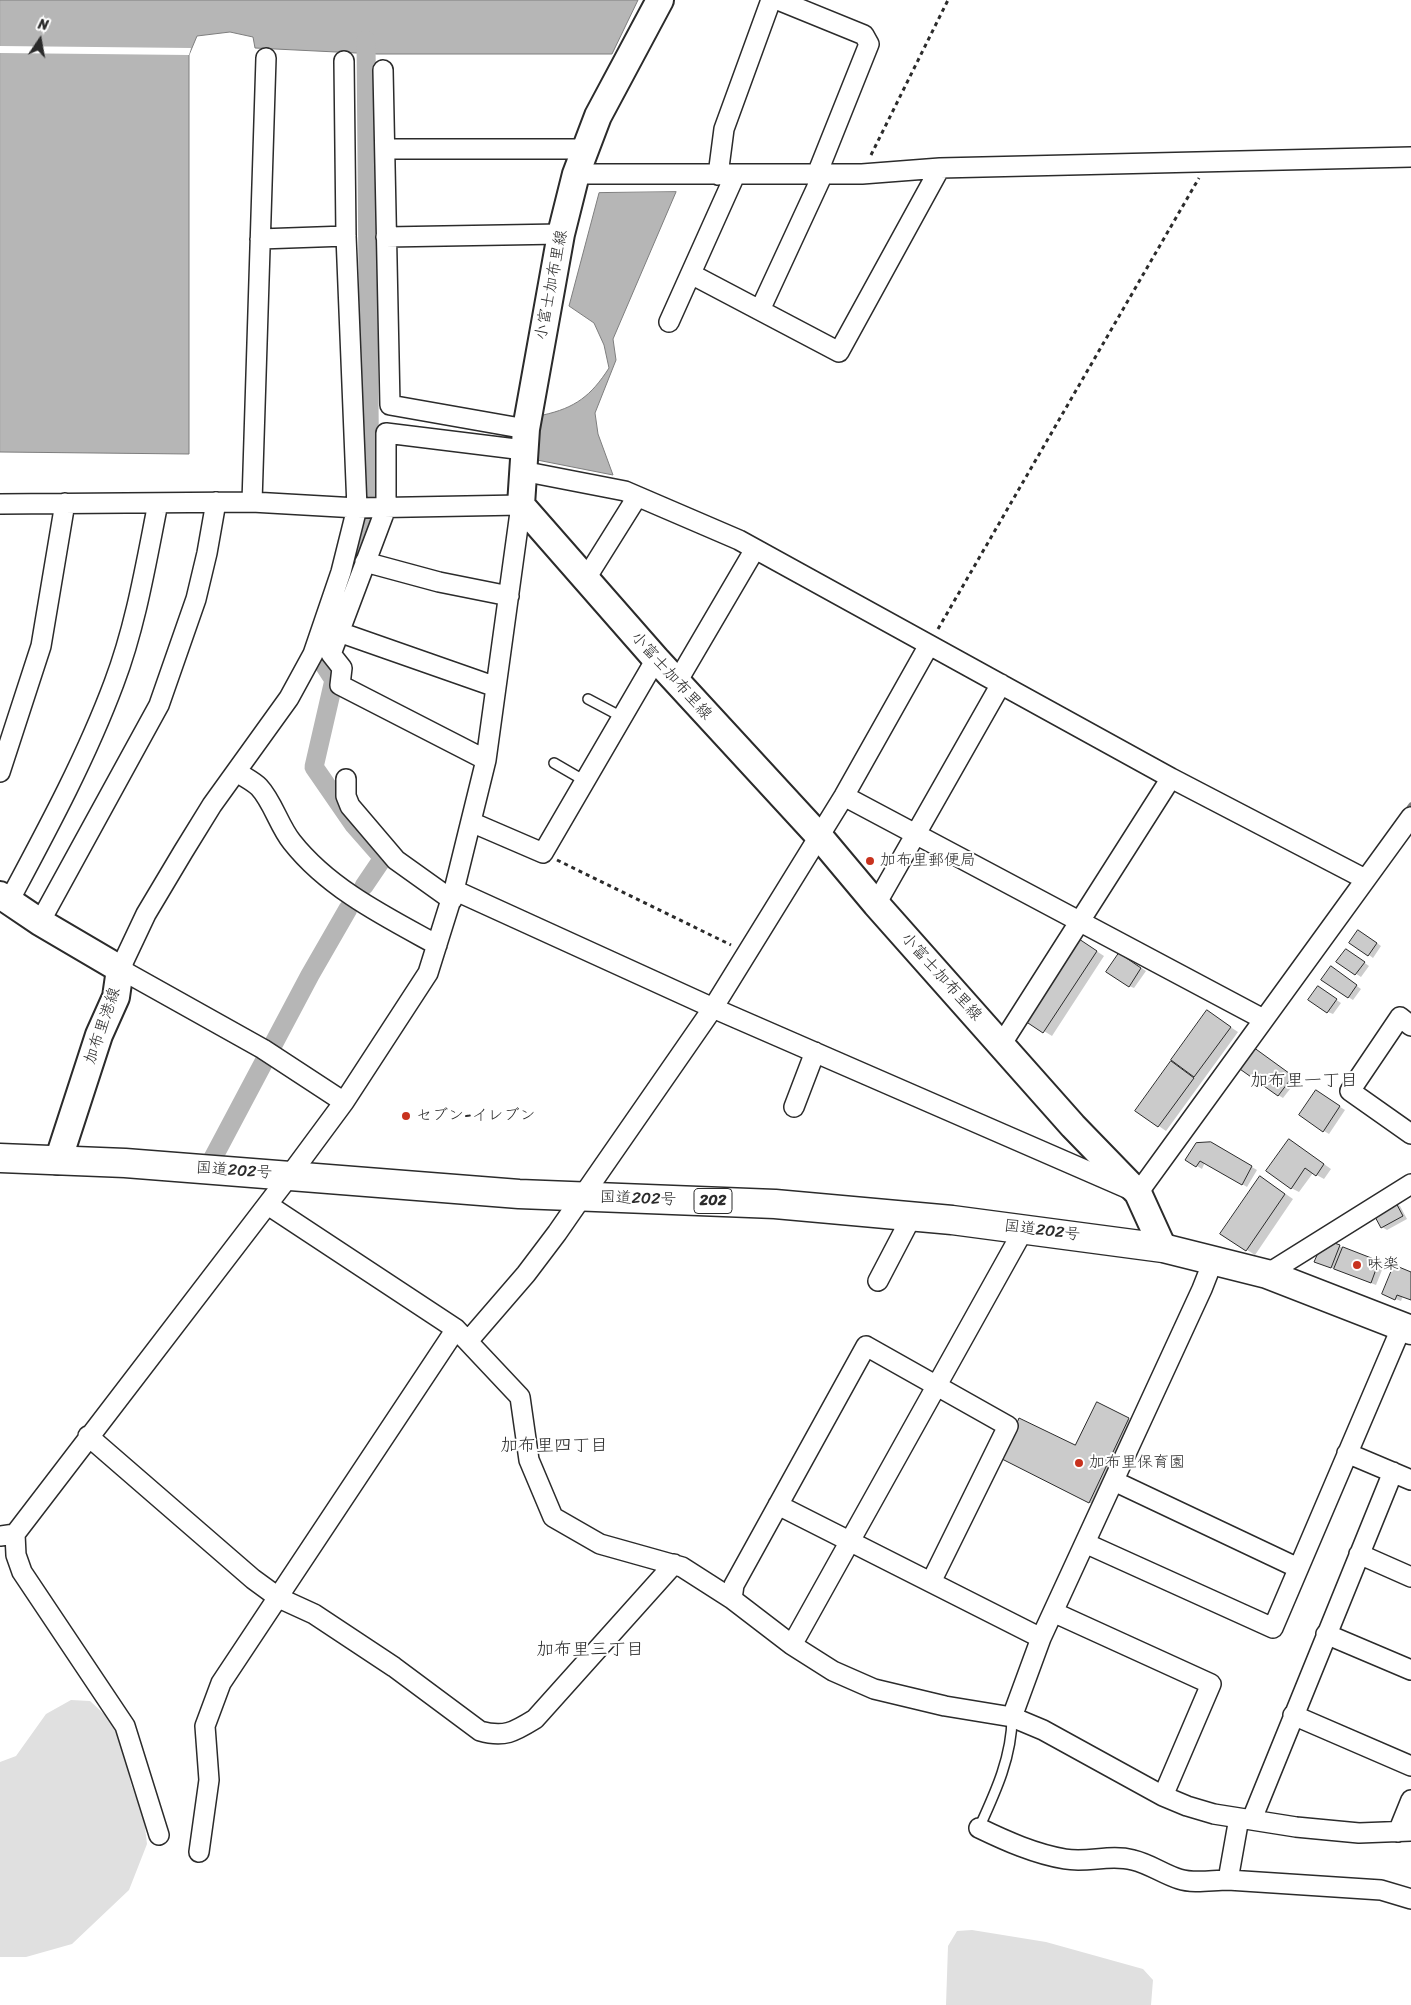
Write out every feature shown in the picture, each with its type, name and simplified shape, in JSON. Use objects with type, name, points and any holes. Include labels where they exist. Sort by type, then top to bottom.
[{"type":"highway","name":"国道202号","points":[[0,1158],[290,1175],[520,1194],[775,1204],[912,1216],[1024,1229],[1163,1248],[1213,1260],[1267,1274],[1406,1328]]},
{"type":"main road","name":"小富士加布里線","points":[[660,0],[598,116],[576,174],[561,234],[524,450],[521,506],[656,659],[819,836],[876,904],[1073,1126],[1138,1193],[1163,1248]]},
{"type":"main road","name":"加布里港線","points":[[4,898],[40,922],[120,969],[116,997],[99,1035],[58,1161]]},
{"type":"street","points":[[669,322],[691,274],[727,175],[724,129],[771,0]]},
{"type":"street","points":[[760,310],[820,174],[869,44],[864,35],[778,0]]},
{"type":"street","points":[[252,502],[266,58]]},
{"type":"street","points":[[344,61],[346,236],[357,508],[341,572],[313,654],[289,698],[212,805],[146,914],[120,969],[268,1052],[344,1102]]},
{"type":"street","points":[[384,70],[390,406],[386,433],[386,508],[331,654],[342,668],[340,685],[486,760]]},
{"type":"street","points":[[385,149],[584,149]]},
{"type":"street","points":[[576,174],[862,174],[940,168],[1411,157]]},
{"type":"street","points":[[691,274],[839,352],[940,168]]},
{"type":"street","points":[[386,237],[561,234]]},
{"type":"street","points":[[260,239],[346,236]]},
{"type":"street","points":[[390,406],[524,450],[637,496],[755,549],[1171,778],[1358,876]]},
{"type":"street","points":[[386,433],[524,450]]},
{"type":"street","points":[[585,580],[637,496]]},
{"type":"street","points":[[4,898],[81,758],[115,682],[136,611],[158,502]]},
{"type":"street","points":[[40,922],[159,705],[196,598],[207,553],[216,502]]},
{"type":"street","points":[[0,504],[252,502],[357,508],[521,506],[486,760],[453,895],[428,973],[344,1102],[268,1205],[88,1436],[7,1535],[22,1572],[125,1726],[159,1835]]},
{"type":"street","points":[[0,772],[41,646],[66,504]]},
{"type":"street","points":[[677,682],[755,549]]},
{"type":"street","points":[[365,562],[439,582],[509,596]]},
{"type":"street","points":[[340,632],[496,687]]},
{"type":"street","points":[[198,1852],[209,1780],[205,1726],[221,1683],[462,1334],[526,1274],[583,1197],[714,1008],[844,796],[929,645]]},
{"type":"street","points":[[471,822],[543,853],[656,659]]},
{"type":"street","points":[[876,904],[1001,684]]},
{"type":"street","points":[[237,772],[261,790],[292,843],[316,867],[370,908],[437,945]]},
{"type":"street","points":[[1001,1045],[1171,778]]},
{"type":"street","points":[[346,779],[346,796],[350,806],[396,860],[453,895],[1138,1193],[1257,1016],[1358,876],[1411,818]]},
{"type":"street","points":[[844,796],[1257,1016]]},
{"type":"street","points":[[1411,1026],[1400,1017],[1350,1091],[1411,1134]]},
{"type":"street","points":[[794,1107],[815,1052]]},
{"type":"street","points":[[1267,1274],[1411,1184]]},
{"type":"street","points":[[268,1205],[462,1334],[520,1397],[529,1460],[553,1517],[600,1544],[674,1564],[732,1598],[792,1645],[833,1670],[874,1689],[945,1706],[1012,1717],[1043,1730],[1163,1796],[1187,1806],[1296,1827],[1359,1833],[1404,1832],[1411,1800]]},
{"type":"street","points":[[878,1281],[912,1216]]},
{"type":"street","points":[[792,1645],[1024,1229]]},
{"type":"street","points":[[1012,1717],[1041,1638],[1213,1260]]},
{"type":"street","points":[[1085,1543],[1273,1628],[1347,1453],[1406,1328]]},
{"type":"street","points":[[732,1598],[734,1585],[866,1346],[938,1384],[1008,1426],[931,1582]]},
{"type":"street","points":[[88,1436],[253,1579],[279,1598],[314,1614],[394,1667],[480,1731],[496,1736],[516,1731],[535,1719],[674,1564]]},
{"type":"street","points":[[1347,1453],[1411,1480]]},
{"type":"street","points":[[1228,1880],[1245,1818],[1293,1715],[1393,1472]]},
{"type":"street","points":[[1114,1481],[1298,1568]]},
{"type":"street","points":[[778,1505],[1041,1638]]},
{"type":"street","points":[[1359,1554],[1411,1577]]},
{"type":"street","points":[[1054,1612],[1211,1684],[1163,1796]]},
{"type":"street","points":[[1326,1634],[1411,1670]]},
{"type":"street","points":[[1293,1715],[1411,1766]]},
{"type":"street","points":[[979,1828],[1010,1843],[1065,1859],[1088,1860],[1109,1856],[1151,1865],[1180,1880],[1190,1882],[1228,1880],[1381,1890],[1411,1899]]},
{"type":"lane","points":[[588,699],[622,717]]},
{"type":"lane","points":[[554,763],[585,781]]},
{"type":"lane","points":[[979,1828],[1009,1751],[1012,1717]]},
{"type":"path","points":[[862,174],[948,0]]},
{"type":"path","points":[[929,645],[1208,162]]},
{"type":"path","points":[[543,853],[747,953]]},
{"type":"shaded area","points":[[0,0],[638,0],[612,54],[377,54],[255,48],[253,37],[230,32],[197,36],[189,55],[189,454],[0,452]]},
{"type":"shaded area","points":[[676,192],[613,339],[616,360],[595,413],[598,434],[613,475],[532,459],[543,415],[564,409],[581,399],[596,386],[609,368],[604,345],[594,323],[569,306],[599,193]]},
{"type":"shaded area","points":[[71,1700],[90,1701],[118,1727],[131,1784],[144,1819],[147,1844],[129,1890],[72,1944],[26,1957],[0,1957],[0,1762],[16,1756],[46,1714]]},
{"type":"shaded area","points":[[972,1930],[1046,1942],[1143,1969],[1153,1980],[1151,2005],[946,2005],[948,1946],[957,1931]]},
{"type":"pier","points":[[0,46],[191,48],[189,55],[0,53]]},
{"type":"building","points":[[1358,930],[1377,943],[1368,956],[1349,943]]},
{"type":"building","points":[[1079,939],[1097,951],[1043,1033],[1025,1021]]},
{"type":"building","points":[[1346,949],[1365,962],[1355,975],[1336,962]]},
{"type":"building","points":[[1119,953],[1141,968],[1129,987],[1106,972]]},
{"type":"building","points":[[1331,966],[1357,985],[1348,998],[1321,980]]},
{"type":"building","points":[[1318,986],[1337,999],[1327,1013],[1308,1000]]},
{"type":"building","points":[[1207,1010],[1231,1027],[1194,1077],[1171,1060]]},
{"type":"building","points":[[1253,1047],[1293,1076],[1278,1096],[1237,1067]]},
{"type":"building","points":[[1171,1061],[1194,1078],[1158,1127],[1135,1111]]},
{"type":"building","points":[[1316,1090],[1340,1106],[1323,1132],[1299,1115]]},
{"type":"building","points":[[1289,1139],[1324,1164],[1316,1176],[1305,1168],[1291,1189],[1266,1171]]},
{"type":"building","points":[[1211,1142],[1252,1166],[1242,1185],[1200,1161],[1196,1167],[1185,1160],[1196,1143]]},
{"type":"building","points":[[1260,1176],[1285,1194],[1246,1251],[1220,1234]]},
{"type":"building","points":[[1395,1201],[1403,1216],[1381,1228],[1373,1213]]},
{"type":"building","points":[[1329,1241],[1340,1245],[1331,1268],[1314,1262],[1321,1246]]},
{"type":"building","name":"味楽","points":[[1343,1247],[1379,1261],[1371,1283],[1334,1269]]},
{"type":"building","points":[[1394,1265],[1411,1272],[1411,1300],[1397,1295],[1395,1300],[1382,1294]]},
{"type":"building","name":"加布里保育園","points":[[1097,1402],[1129,1418],[1089,1503],[1002,1459],[1019,1418],[1075,1445]]},
{"type":"waterway","points":[[341,602],[370,519],[366,40]]},
{"type":"waterway","points":[[330,635],[321,660],[334,680],[314,767],[354,825],[383,858],[364,886]]},
{"type":"waterway","points":[[1405,813],[1411,805]]},
{"type":"waterway","points":[[213,1158],[310,975],[348,909]]},
{"type":"place","name":"加布里郵便局","points":[[870,861]]},
{"type":"place","name":"セブン-イレブン","points":[[406,1116]]},
{"type":"place","name":"味楽","points":[[1357,1265]]},
{"type":"place","name":"加布里保育園","points":[[1079,1463]]},
{"type":"district","name":"加布里一丁目","points":[[1304,1081]]},
{"type":"district","name":"加布里四丁目","points":[[554,1446]]},
{"type":"district","name":"加布里三丁目","points":[[590,1650]]}]
